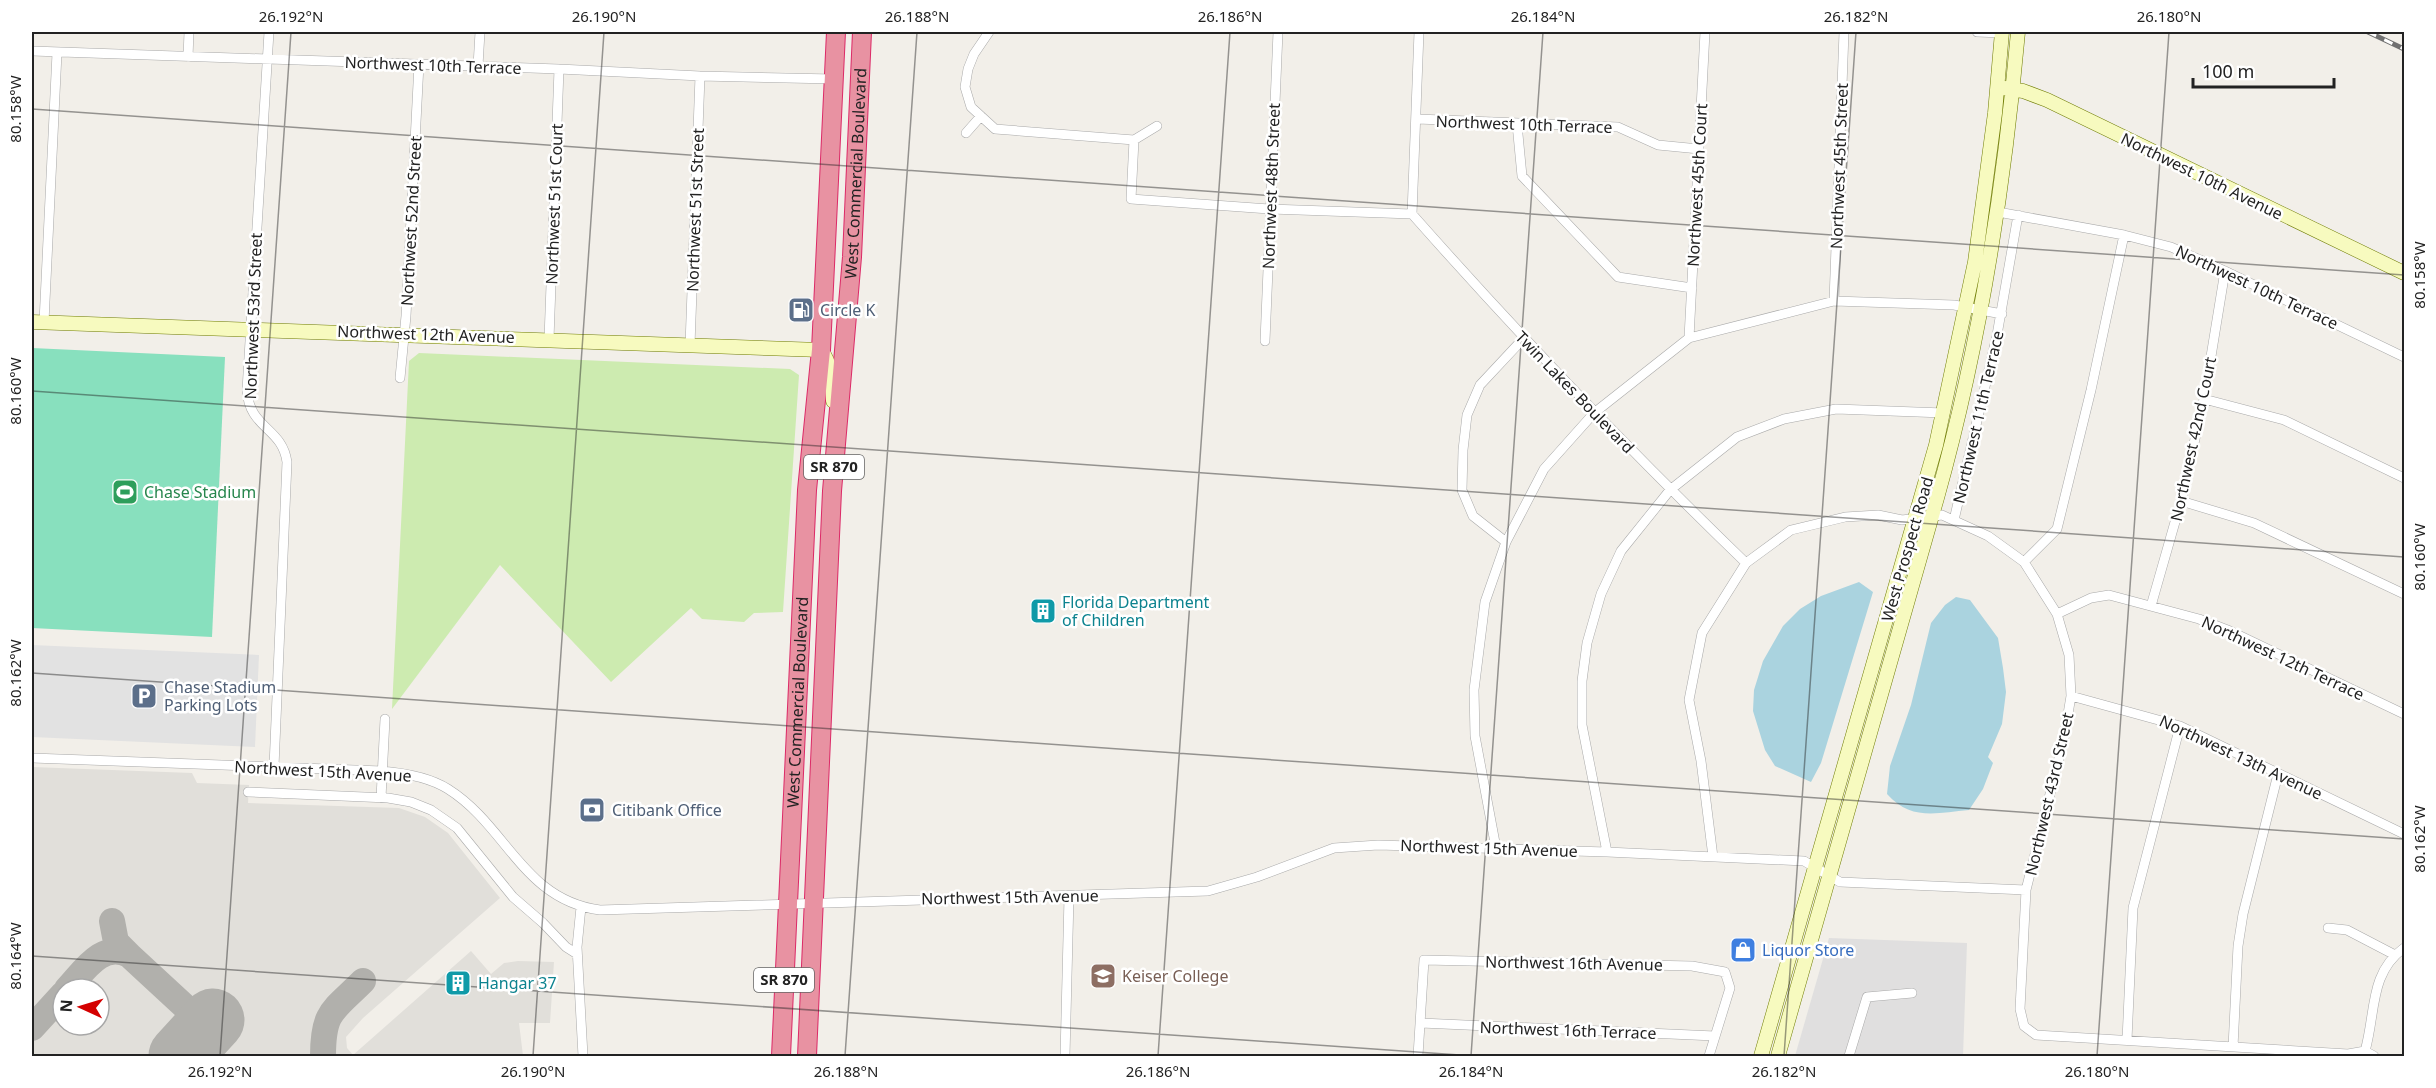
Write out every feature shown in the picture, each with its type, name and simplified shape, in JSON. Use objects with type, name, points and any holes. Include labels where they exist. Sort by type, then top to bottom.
[{"type":"highway","name":"West Commercial Boulevard","points":[[781,1056],[807,490],[821,350],[836,32]]},
{"type":"highway","name":"West Commercial Boulevard","points":[[807,1056],[835,461],[852,257],[862,32]]},
{"type":"highway","points":[[830,167],[835,244],[832,311],[835,317],[846,321]]},
{"type":"main road","name":"West Prospect Road","points":[[1761,1056],[1916,519],[1944,413],[1981,220],[1998,87],[2002,32]]},
{"type":"main road","name":"West Prospect Road","points":[[1778,1056],[1956,426],[1981,309],[1998,212],[2018,32]]},
{"type":"main road","name":"Northwest 10th Avenue","points":[[1998,87],[2013,89],[2047,100],[2404,273]]},
{"type":"main road","name":"Northwest 12th Avenue","points":[[38,322],[404,333],[821,350]]},
{"type":"main road","name":"West Commercial Boulevard","points":[[821,350],[828,359],[832,376],[835,461]]},
{"type":"street","points":[[188,57],[189,32]]},
{"type":"street","name":"Northwest 53rd Street","points":[[268,32],[249,347],[248,402],[256,419],[279,441],[287,462],[274,767]]},
{"type":"street","points":[[478,66],[480,32]]},
{"type":"street","points":[[989,32],[974,54],[968,69],[965,87],[971,107],[994,129],[1134,140],[1157,126]]},
{"type":"street","name":"Northwest 48th Street","points":[[1265,341],[1278,32]]},
{"type":"street","points":[[1134,140],[1131,199],[1269,209],[1412,214],[1419,32]]},
{"type":"street","name":"Northwest 45th Court","points":[[1689,338],[1705,32]]},
{"type":"street","name":"Northwest 45th Street","points":[[1834,301],[1844,32]]},
{"type":"street","points":[[1977,32],[2002,32]]},
{"type":"street","name":"Northwest 10th Terrace","points":[[32,51],[834,79]]},
{"type":"street","points":[[38,322],[57,53]]},
{"type":"street","name":"Northwest 52nd Street","points":[[400,378],[409,266],[419,64]]},
{"type":"street","name":"Northwest 51st Court","points":[[549,339],[559,69]]},
{"type":"street","name":"Northwest 51st Street","points":[[690,345],[700,76]]},
{"type":"street","points":[[966,133],[981,116]]},
{"type":"street","name":"Northwest 10th Terrace","points":[[1417,119],[1618,127],[1658,145],[1699,149]]},
{"type":"street","points":[[1517,124],[1522,176],[1618,277],[1692,288]]},
{"type":"street","name":"Northwest 10th Terrace","points":[[1998,212],[2124,235],[2171,248],[2225,271],[2404,357]]},
{"type":"street","name":"Twin Lakes Boulevard","points":[[1412,214],[1523,339],[1670,490],[1746,563]]},
{"type":"street","name":"Northwest 11th Terrace","points":[[1954,520],[2001,314],[2018,215]]},
{"type":"street","points":[[1713,857],[1701,761],[1689,700],[1702,633],[1746,563],[1791,530],[1845,517],[1878,515],[1902,520],[1942,515],[1989,536],[2024,562],[2058,529],[2124,235]]},
{"type":"street","name":"Northwest 42nd Court","points":[[2151,606],[2181,501],[2204,399],[2225,271]]},
{"type":"street","name":"Northwest 11th Terrace","points":[[1496,848],[1475,736],[1474,690],[1485,602],[1506,542],[1544,469],[1594,413],[1689,338],[1834,301],[1966,306],[2001,314]]},
{"type":"street","points":[[1506,542],[1473,516],[1462,490],[1463,450],[1467,415],[1480,385],[1523,339]]},
{"type":"street","points":[[2204,399],[2284,420],[2404,478]]},
{"type":"street","points":[[1607,852],[1582,725],[1582,681],[1587,643],[1601,594],[1621,551],[1670,490],[1737,437],[1784,419],[1836,409],[1944,413]]},
{"type":"street","points":[[2181,501],[2254,523],[2404,594]]},
{"type":"street","name":"Northwest 43rd Street","points":[[2024,562],[2057,614],[2069,655],[2071,696],[2064,738],[2026,890],[2020,1009],[2024,1026],[2036,1035],[2127,1040]]},
{"type":"street","name":"Northwest 12th Terrace","points":[[2057,614],[2091,598],[2109,595],[2199,619],[2230,631],[2404,714]]},
{"type":"street","name":"Northwest 13th Avenue","points":[[2071,696],[2180,726],[2404,834]]},
{"type":"street","points":[[381,798],[385,719]]},
{"type":"street","points":[[2180,726],[2133,908],[2127,1040],[2348,1054],[2365,1051],[2374,1056]]},
{"type":"street","name":"Northwest 15th Avenue","points":[[32,758],[382,771],[417,776],[449,790],[477,813],[539,883],[563,900],[581,907],[610,910],[1208,891],[1257,877],[1334,848],[1378,845],[1804,861],[1840,882],[2026,890]]},
{"type":"street","points":[[2233,1047],[2241,925],[2278,774]]},
{"type":"street","points":[[248,792],[381,798],[411,802],[445,818],[462,834],[506,890],[566,947],[577,954]]},
{"type":"street","points":[[1065,1056],[1069,897]]},
{"type":"street","points":[[581,907],[577,954],[583,1056]]},
{"type":"street","points":[[2328,928],[2347,930],[2395,955]]},
{"type":"street","points":[[2365,1051],[2377,986],[2383,969],[2404,948]]},
{"type":"street","name":"Northwest 16th Avenue","points":[[1421,1023],[1424,960],[1692,966],[1725,972],[1730,988],[1715,1036]]},
{"type":"street","points":[[1850,1056],[1867,998],[1912,993]]},
{"type":"street","points":[[1418,1056],[1421,1023]]},
{"type":"street","name":"Northwest 16th Terrace","points":[[1421,1023],[1715,1036]]},
{"type":"street","points":[[1709,1056],[1715,1036]]},
{"type":"shaded area","name":"Chase Stadium Parking Lots","points":[[32,645],[259,655],[255,747],[32,737]]},
{"type":"shaded area","points":[[32,767],[192,773],[197,783],[249,785],[248,803],[399,808],[425,817],[448,833],[500,898],[363,1018],[346,1037],[347,1048],[353,1055],[471,951],[491,974],[504,963],[554,962],[550,1023],[519,1023],[523,1056],[32,1056]]},
{"type":"shaded area","points":[[1829,938],[1967,943],[1963,1056],[1795,1056]]},
{"type":"green space","name":"Chase Stadium","points":[[32,348],[225,357],[212,637],[32,628]]},
{"type":"green space","points":[[419,353],[790,369],[799,375],[783,612],[754,613],[744,622],[702,619],[691,608],[611,682],[500,565],[392,709],[409,361]]},
{"type":"water","points":[[1859,582],[1873,592],[1821,763],[1811,782],[1775,766],[1765,750],[1753,711],[1754,690],[1763,661],[1783,626],[1800,609],[1821,596]]},
{"type":"water","points":[[1956,597],[1970,600],[1998,638],[2006,692],[2002,724],[1988,757],[1993,763],[1983,789],[1969,810],[1915,812],[1896,803],[1887,794],[1890,766],[1911,705],[1931,623],[1945,605]]},
{"type":"taxiway","points":[[112,921],[116,942],[129,955]]},
{"type":"taxiway","points":[[78,977],[102,955],[110,952],[129,955],[207,1027]]},
{"type":"taxiway","points":[[323,1056],[323,1041],[328,1020],[337,1006],[363,981]]},
{"type":"taxiway","points":[[32,1028],[51,1007]]},
{"type":"runway","points":[[180,1056],[213,1020]]},
{"type":"railway","points":[[2368,32],[2404,49]]},
{"type":"place","name":"Circle K","points":[[801,310]]},
{"type":"place","name":"Chase Stadium","points":[[125,492]]},
{"type":"place","name":"Florida Department of Children","points":[[1043,611]]},
{"type":"place","name":"Chase Stadium Parking Lots","points":[[144,696]]},
{"type":"place","name":"Citibank Office","points":[[592,810]]},
{"type":"place","name":"Liquor Store","points":[[1743,950]]},
{"type":"place","name":"Keiser College","points":[[1103,976]]},
{"type":"place","name":"Hangar 37","points":[[458,983]]}]
